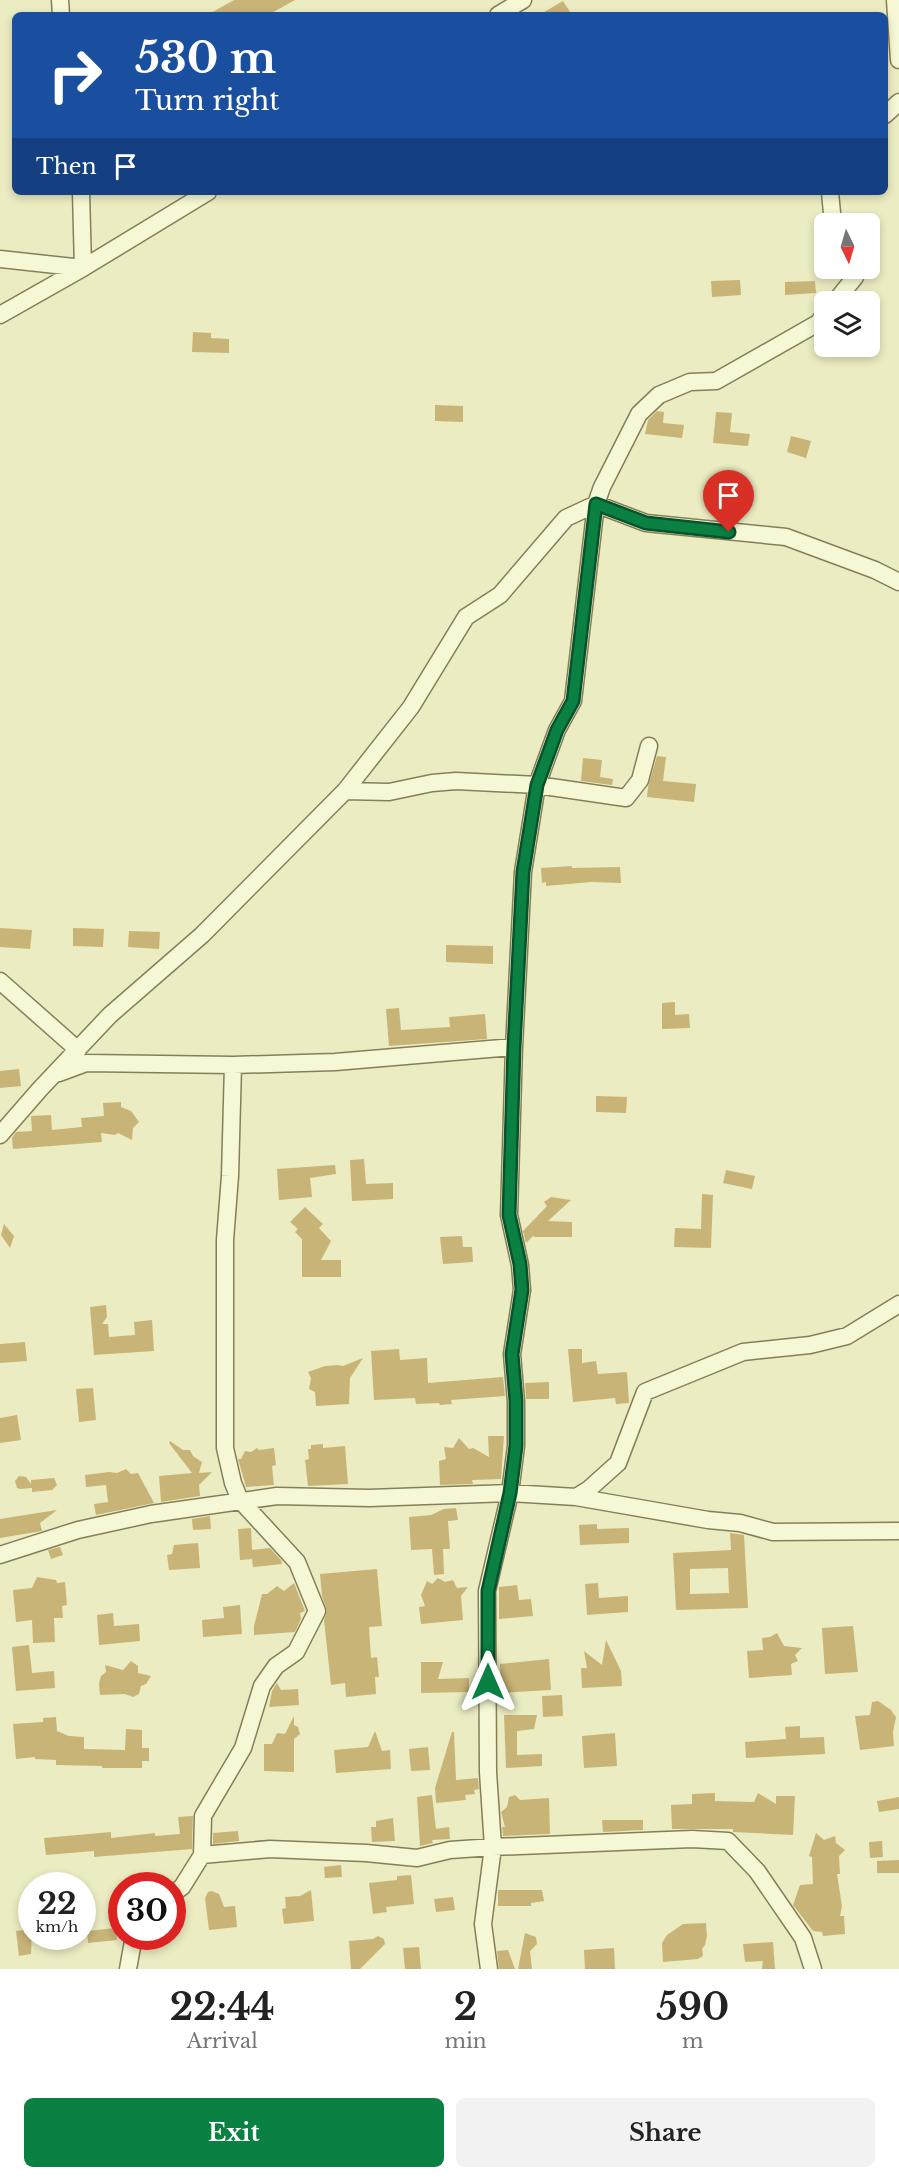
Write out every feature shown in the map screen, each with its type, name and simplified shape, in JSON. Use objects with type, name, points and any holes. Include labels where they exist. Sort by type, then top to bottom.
[{"type":"street","points":[[503,12],[523,0]]},
{"type":"street","points":[[895,0],[899,60]]},
{"type":"street","points":[[888,112],[899,102]]},
{"type":"street","points":[[81,195],[83,268]]},
{"type":"street","points":[[0,315],[203,195]]},
{"type":"street","points":[[830,195],[832,213]]},
{"type":"street","points":[[0,259],[83,268]]},
{"type":"street","points":[[844,291],[853,279]]},
{"type":"street","points":[[489,1969],[483,1924],[493,1847],[488,1772],[488,1591],[510,1493],[516,1446],[516,1401],[512,1354],[522,1290],[520,1264],[509,1215],[514,1047],[523,872],[537,785],[557,730],[573,701],[596,504],[639,414],[659,395],[690,382],[716,381],[814,325]]},
{"type":"street","points":[[0,1135],[110,1015],[202,935],[345,791],[411,707],[466,617],[500,595],[566,518],[596,504],[646,523],[786,537],[875,570],[899,582]]},
{"type":"street","points":[[345,791],[389,792],[432,783],[456,781],[537,785],[626,798],[640,780],[649,746]]},
{"type":"street","points":[[0,981],[78,1050]]},
{"type":"street","points":[[56,1074],[86,1063],[233,1065],[335,1062],[514,1047]]},
{"type":"street","points":[[186,1881],[202,1855],[202,1815],[243,1749],[262,1686],[276,1666],[296,1652],[318,1611],[297,1562],[240,1500],[233,1483],[225,1448],[225,1240],[230,1176],[233,1065]]},
{"type":"street","points":[[576,1497],[589,1489],[618,1463],[645,1392],[743,1352],[810,1345],[846,1336],[899,1304]]},
{"type":"street","points":[[0,1555],[78,1530],[151,1514],[277,1496],[369,1498],[510,1493],[576,1497],[708,1520],[740,1523],[772,1532],[899,1531]]},
{"type":"street","points":[[202,1855],[270,1849],[366,1853],[417,1858],[450,1850],[493,1847],[692,1839],[728,1841],[757,1872],[803,1938],[813,1969]]},
{"type":"street","points":[[129,1969],[132,1950]]},
{"type":"building","points":[[234,0],[295,0],[273,12],[212,12]]},
{"type":"building","points":[[563,1],[570,12],[544,12]]},
{"type":"building","points":[[740,280],[741,295],[712,297],[711,281]]},
{"type":"building","points":[[815,281],[816,291],[814,293],[785,295],[785,282]]},
{"type":"building","points":[[193,332],[211,333],[211,338],[229,339],[229,353],[192,352]]},
{"type":"building","points":[[435,405],[463,406],[463,422],[435,421]]},
{"type":"building","points":[[657,411],[664,412],[663,423],[684,425],[682,438],[645,434],[648,420]]},
{"type":"building","points":[[716,412],[732,413],[730,432],[750,434],[748,446],[713,443]]},
{"type":"building","points":[[791,436],[811,441],[806,458],[787,452]]},
{"type":"building","points":[[717,491],[746,493],[745,511],[715,508]]},
{"type":"building","points":[[657,756],[666,757],[663,781],[696,784],[694,802],[647,797]]},
{"type":"building","points":[[583,758],[602,760],[600,777],[613,779],[612,785],[581,781]]},
{"type":"building","points":[[572,866],[572,868],[620,867],[621,883],[591,882],[546,886],[546,882],[542,883],[541,868]]},
{"type":"building","points":[[0,928],[32,930],[30,949],[0,947]]},
{"type":"building","points":[[73,928],[104,929],[103,947],[73,946]]},
{"type":"building","points":[[129,931],[160,932],[159,949],[128,947]]},
{"type":"building","points":[[446,945],[493,946],[493,964],[446,962]]},
{"type":"building","points":[[675,1002],[675,1015],[689,1014],[690,1028],[662,1029],[662,1003]]},
{"type":"building","points":[[399,1008],[401,1030],[450,1027],[449,1017],[485,1014],[487,1039],[389,1046],[386,1009]]},
{"type":"building","points":[[19,1069],[21,1086],[0,1088],[0,1071]]},
{"type":"building","points":[[596,1096],[627,1097],[626,1113],[596,1112]]},
{"type":"building","points":[[121,1102],[121,1107],[131,1111],[139,1122],[133,1128],[132,1140],[118,1133],[115,1135],[101,1133],[102,1142],[13,1149],[12,1138],[16,1132],[32,1131],[31,1116],[51,1115],[52,1130],[82,1127],[81,1118],[104,1116],[103,1103]]},
{"type":"building","points":[[364,1159],[366,1184],[393,1183],[393,1199],[352,1201],[350,1160]]},
{"type":"building","points":[[335,1165],[336,1174],[310,1178],[312,1197],[279,1200],[277,1169]]},
{"type":"building","points":[[726,1170],[755,1176],[752,1189],[723,1183]]},
{"type":"building","points":[[702,1194],[713,1195],[711,1248],[674,1247],[675,1228],[701,1229]]},
{"type":"building","points":[[551,1197],[571,1200],[548,1221],[572,1222],[572,1237],[534,1237],[534,1235],[526,1243],[523,1231],[547,1206],[544,1202]]},
{"type":"building","points":[[305,1207],[323,1224],[319,1228],[331,1241],[321,1260],[341,1260],[341,1277],[302,1277],[302,1239],[295,1232],[298,1229],[290,1222]]},
{"type":"building","points":[[4,1224],[14,1236],[10,1248],[1,1235]]},
{"type":"building","points":[[462,1236],[463,1247],[472,1247],[473,1262],[443,1264],[440,1237]]},
{"type":"building","points":[[106,1305],[107,1317],[102,1324],[108,1324],[109,1337],[135,1335],[134,1322],[152,1320],[154,1351],[94,1355],[90,1307]]},
{"type":"building","points":[[25,1342],[27,1361],[0,1363],[0,1344]]},
{"type":"building","points":[[399,1349],[400,1360],[427,1358],[428,1383],[503,1377],[505,1396],[451,1400],[452,1404],[440,1405],[439,1403],[416,1404],[415,1398],[374,1400],[371,1351]]},
{"type":"building","points":[[568,1349],[582,1349],[582,1363],[596,1361],[598,1374],[627,1372],[629,1403],[616,1404],[615,1398],[573,1402]]},
{"type":"building","points":[[363,1358],[350,1378],[349,1404],[316,1406],[315,1392],[309,1389],[311,1378],[308,1372],[325,1366],[343,1366]]},
{"type":"building","points":[[549,1382],[549,1399],[526,1399],[525,1383]]},
{"type":"building","points":[[93,1388],[96,1420],[79,1422],[76,1389]]},
{"type":"building","points":[[17,1415],[21,1440],[0,1443],[0,1418]]},
{"type":"building","points":[[488,1436],[504,1436],[501,1479],[472,1480],[473,1484],[440,1485],[439,1461],[446,1459],[444,1447],[453,1448],[459,1438],[469,1449],[473,1448],[489,1457]]},
{"type":"building","points":[[170,1441],[183,1450],[190,1450],[193,1456],[202,1462],[199,1473],[212,1472],[199,1485],[200,1496],[161,1502],[159,1476],[192,1473],[169,1443]]},
{"type":"building","points":[[323,1444],[323,1448],[345,1446],[348,1484],[308,1486],[305,1460],[309,1459],[308,1449],[311,1449],[311,1445]]},
{"type":"building","points":[[257,1448],[259,1450],[274,1448],[276,1465],[272,1466],[274,1485],[246,1487],[238,1459],[241,1459],[245,1451],[251,1452]]},
{"type":"building","points":[[126,1469],[131,1474],[138,1473],[154,1503],[96,1515],[94,1504],[108,1502],[106,1485],[86,1487],[85,1475],[117,1473]]},
{"type":"building","points":[[19,1476],[26,1477],[31,1484],[31,1480],[54,1478],[57,1485],[52,1490],[32,1492],[32,1488],[17,1488],[15,1481]]},
{"type":"building","points":[[456,1508],[458,1520],[448,1521],[450,1549],[443,1549],[444,1574],[434,1575],[432,1549],[411,1550],[409,1517],[431,1515],[444,1509]]},
{"type":"building","points":[[57,1510],[40,1523],[42,1531],[0,1538],[0,1519]]},
{"type":"building","points":[[210,1516],[211,1529],[193,1530],[192,1519]]},
{"type":"building","points":[[597,1524],[597,1529],[629,1528],[629,1543],[580,1545],[579,1525]]},
{"type":"building","points":[[251,1528],[252,1550],[270,1548],[282,1564],[253,1567],[252,1559],[240,1560],[238,1529]]},
{"type":"building","points":[[730,1533],[744,1535],[748,1608],[676,1610],[673,1553],[731,1550]],"holes":[[[728,1568],[729,1593],[690,1594],[690,1569]]]},
{"type":"building","points":[[198,1543],[200,1568],[169,1570],[167,1555],[172,1554],[174,1545]]},
{"type":"building","points":[[60,1547],[63,1555],[51,1559],[48,1550]]},
{"type":"building","points":[[377,1569],[382,1626],[369,1627],[371,1658],[377,1657],[379,1677],[375,1677],[376,1694],[346,1697],[345,1683],[331,1685],[324,1620],[327,1611],[322,1596],[320,1574]]},
{"type":"building","points":[[37,1577],[56,1580],[57,1583],[65,1582],[67,1605],[62,1606],[63,1618],[54,1618],[55,1642],[33,1643],[32,1620],[16,1622],[13,1590],[32,1588]]},
{"type":"building","points":[[438,1578],[445,1582],[453,1580],[457,1588],[468,1587],[461,1596],[463,1620],[421,1624],[419,1607],[425,1606],[421,1595],[427,1581],[432,1584]]},
{"type":"building","points":[[294,1583],[305,1611],[300,1613],[301,1619],[295,1632],[254,1635],[262,1594],[267,1594],[277,1586],[284,1591]]},
{"type":"building","points":[[598,1583],[599,1598],[628,1596],[628,1612],[587,1615],[585,1584]]},
{"type":"building","points":[[517,1585],[519,1600],[531,1599],[533,1616],[499,1619],[499,1587]]},
{"type":"building","points":[[240,1605],[242,1634],[203,1637],[202,1620],[224,1618],[223,1607]]},
{"type":"building","points":[[113,1613],[114,1626],[139,1624],[140,1641],[99,1645],[97,1615]]},
{"type":"building","points":[[853,1626],[858,1672],[825,1674],[822,1628]]},
{"type":"building","points":[[777,1633],[784,1646],[802,1648],[795,1655],[798,1661],[791,1664],[792,1675],[749,1678],[747,1651],[763,1650],[762,1638]]},
{"type":"building","points":[[606,1640],[621,1671],[622,1686],[582,1688],[581,1668],[587,1668],[584,1651],[602,1665]]},
{"type":"building","points":[[29,1645],[32,1673],[54,1671],[55,1688],[16,1691],[12,1647]]},
{"type":"building","points":[[549,1659],[551,1690],[501,1693],[500,1664]]},
{"type":"building","points":[[131,1661],[138,1666],[138,1673],[151,1676],[146,1684],[141,1686],[139,1694],[133,1697],[125,1694],[100,1695],[99,1683],[101,1676],[106,1672],[105,1665],[123,1670]]},
{"type":"building","points":[[421,1662],[443,1662],[438,1679],[469,1678],[469,1692],[421,1693]]},
{"type":"building","points":[[277,1683],[281,1690],[298,1689],[299,1705],[269,1707],[272,1691]]},
{"type":"building","points":[[562,1695],[563,1716],[543,1717],[542,1696]]},
{"type":"building","points":[[878,1701],[891,1710],[896,1717],[893,1732],[894,1746],[860,1750],[855,1716],[870,1715],[872,1702]]},
{"type":"building","points":[[504,1715],[537,1715],[534,1729],[517,1731],[517,1755],[542,1754],[542,1766],[506,1768]]},
{"type":"building","points":[[294,1716],[294,1725],[298,1727],[300,1734],[294,1739],[294,1772],[264,1771],[264,1744],[272,1744],[277,1733],[285,1734]]},
{"type":"building","points":[[56,1717],[57,1731],[69,1736],[84,1737],[84,1749],[125,1750],[126,1729],[142,1730],[142,1748],[149,1748],[149,1761],[142,1761],[142,1768],[102,1768],[102,1766],[56,1765],[56,1760],[35,1759],[35,1757],[16,1759],[13,1724],[43,1722],[43,1718]]},
{"type":"building","points":[[800,1726],[800,1738],[824,1737],[825,1754],[746,1758],[745,1742],[786,1739],[785,1727]]},
{"type":"building","points":[[375,1731],[382,1751],[390,1750],[391,1769],[336,1773],[334,1750],[368,1747]]},
{"type":"building","points":[[452,1732],[454,1732],[456,1780],[478,1778],[479,1789],[474,1790],[475,1794],[465,1795],[466,1800],[436,1803],[435,1788]]},
{"type":"building","points":[[615,1733],[617,1766],[584,1768],[582,1736]]},
{"type":"building","points":[[428,1747],[430,1770],[411,1771],[409,1749]]},
{"type":"building","points":[[715,1793],[715,1801],[754,1802],[758,1793],[776,1804],[776,1796],[795,1796],[793,1835],[733,1832],[733,1829],[672,1829],[671,1805],[692,1804],[692,1794]]},
{"type":"building","points":[[432,1795],[436,1829],[449,1827],[450,1839],[432,1840],[433,1843],[420,1846],[417,1797]]},
{"type":"building","points":[[515,1795],[520,1800],[549,1798],[550,1834],[503,1836],[502,1827],[505,1827],[501,1812],[507,1807],[509,1797]]},
{"type":"building","points":[[899,1797],[899,1809],[879,1812],[877,1801]]},
{"type":"building","points":[[193,1816],[192,1849],[94,1857],[94,1851],[46,1855],[44,1838],[111,1832],[111,1838],[155,1833],[155,1836],[180,1834],[178,1817]]},
{"type":"building","points":[[393,1818],[395,1841],[372,1842],[371,1827],[376,1827],[376,1821]]},
{"type":"building","points":[[602,1820],[643,1820],[643,1830],[603,1832]]},
{"type":"building","points":[[238,1831],[239,1841],[213,1844],[213,1833]]},
{"type":"building","points":[[816,1833],[824,1840],[835,1836],[836,1843],[845,1850],[839,1856],[840,1874],[837,1874],[842,1906],[840,1916],[844,1916],[845,1934],[823,1936],[822,1932],[813,1931],[793,1905],[800,1885],[813,1884],[812,1857],[809,1856]]},
{"type":"building","points":[[882,1841],[883,1857],[870,1858],[869,1842]]},
{"type":"building","points":[[899,1860],[899,1873],[877,1873],[877,1861]]},
{"type":"building","points":[[341,1865],[342,1877],[325,1878],[324,1867]]},
{"type":"building","points":[[411,1875],[414,1904],[386,1907],[387,1912],[373,1914],[369,1883],[397,1880],[397,1876]]},
{"type":"building","points":[[311,1890],[314,1921],[284,1924],[282,1909],[286,1908],[285,1897],[300,1896]]},
{"type":"building","points":[[498,1890],[542,1890],[544,1901],[531,1903],[531,1906],[498,1906]]},
{"type":"building","points":[[208,1892],[219,1894],[224,1907],[235,1906],[237,1927],[209,1930],[205,1898]]},
{"type":"building","points":[[453,1897],[455,1910],[436,1912],[434,1899]]},
{"type":"building","points":[[706,1923],[707,1936],[702,1949],[703,1956],[698,1959],[663,1962],[662,1943],[667,1935],[683,1924]]},
{"type":"building","points":[[108,1929],[108,1941],[96,1942],[96,1930]]},
{"type":"building","points":[[525,1933],[536,1937],[537,1944],[530,1951],[532,1969],[518,1969]]},
{"type":"building","points":[[378,1936],[384,1939],[385,1944],[360,1969],[351,1969],[349,1941],[373,1939]]},
{"type":"building","points":[[773,1942],[775,1969],[762,1969],[763,1961],[745,1962],[743,1944]]},
{"type":"building","points":[[419,1947],[421,1969],[405,1969],[403,1948]]},
{"type":"building","points":[[614,1948],[615,1969],[585,1969],[584,1950]]},
{"type":"building","points":[[18,1950],[31,1950],[31,1954],[19,1956]]},
{"type":"building","points":[[508,1950],[515,1969],[499,1969],[497,1951]]},
{"type":"route","points":[[488,1682],[488,1591],[510,1493],[516,1446],[516,1401],[512,1354],[522,1290],[520,1264],[509,1215],[514,1047],[523,872],[537,785],[557,730],[573,701],[596,504],[646,523],[729,532]]}]
